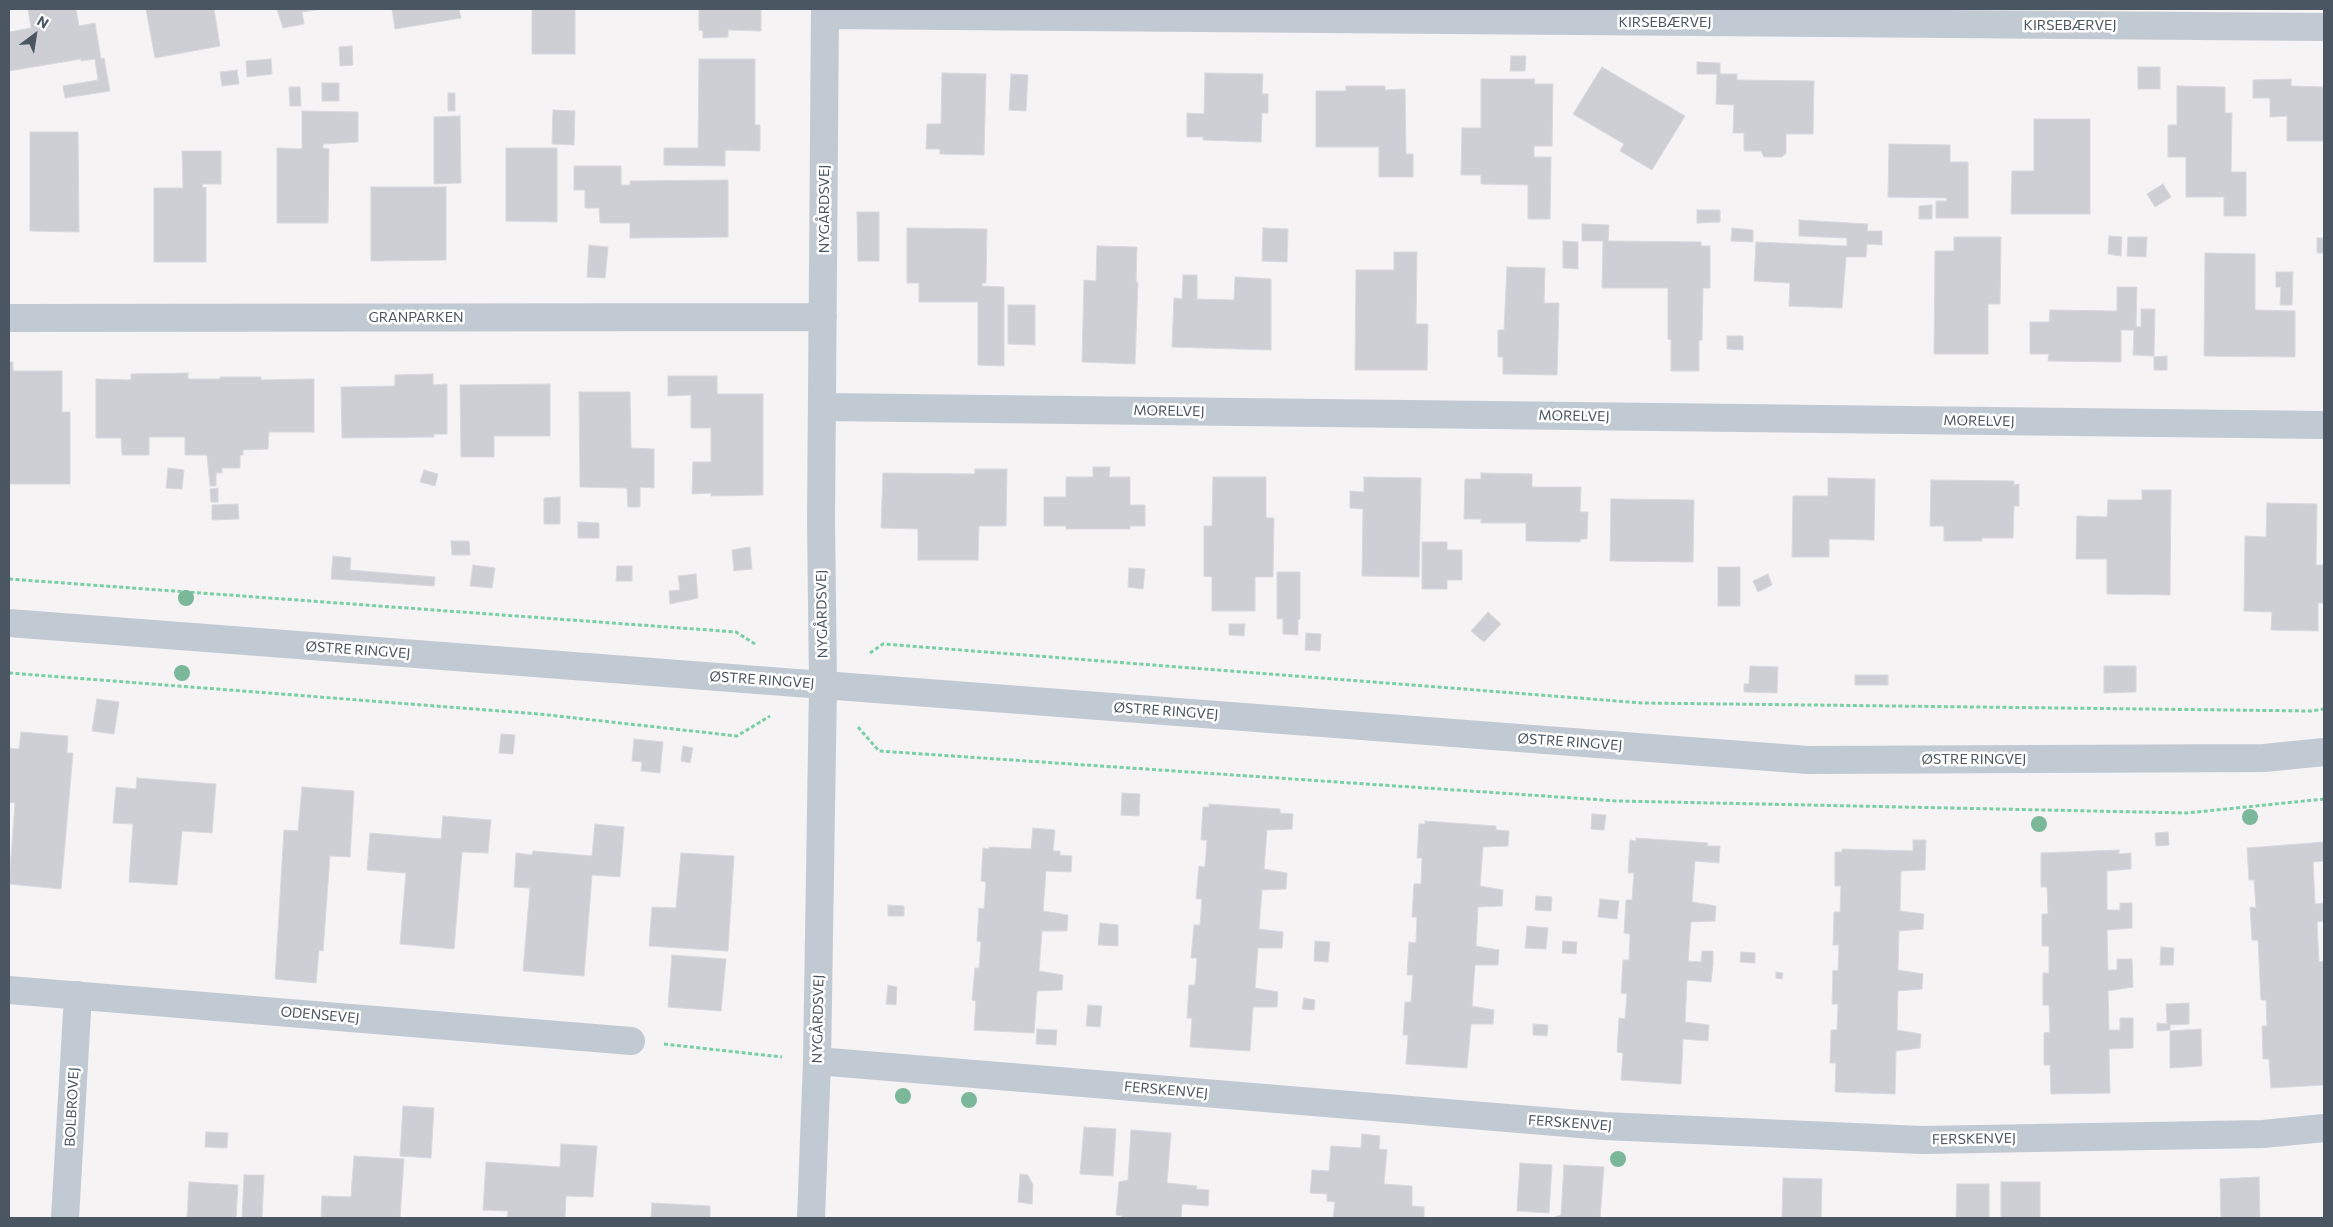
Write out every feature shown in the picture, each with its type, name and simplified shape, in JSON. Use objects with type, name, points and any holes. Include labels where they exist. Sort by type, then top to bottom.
[{"type":"street","name":"KIRSEBÆRVEJ","points":[[825,12],[2324,27]]},
{"type":"street","name":"NYGÅRDSVEJ","points":[[811,1218],[817,1061],[822,685],[821,521],[825,12]]},
{"type":"street","name":"GRANPARKEN","points":[[9,318],[823,316]]},
{"type":"street","name":"MORELVEJ","points":[[823,407],[2324,426]]},
{"type":"street","name":"ØSTRE RINGVEJ","points":[[9,623],[1808,760],[2264,758],[2324,752]]},
{"type":"street","name":"ODENSEVEJ","points":[[9,990],[631,1041]]},
{"type":"street","name":"BOLBROVEJ","points":[[65,1218],[78,995]]},
{"type":"street","name":"FERSKENVEJ","points":[[817,1061],[1614,1126],[1922,1140],[2264,1134],[2324,1128]]},
{"type":"path","points":[[9,579],[736,632],[759,647]]},
{"type":"path","points":[[868,654],[883,644],[1643,703],[2324,709]]},
{"type":"path","points":[[9,673],[539,714],[737,736],[771,716]]},
{"type":"path","points":[[822,685],[879,751],[1618,801],[2187,814],[2324,799]]},
{"type":"path","points":[[631,1041],[817,1061]]},
{"type":"building","points":[[28,9],[76,9],[79,26],[95,23],[101,59],[104,58],[110,91],[65,98],[63,86],[98,80],[95,59],[81,61],[81,59],[9,71],[9,32],[31,28]]},
{"type":"building","points":[[146,9],[214,9],[220,46],[155,58]]},
{"type":"building","points":[[277,9],[323,9],[302,12],[304,24],[283,28]]},
{"type":"building","points":[[392,9],[459,9],[461,18],[395,29]]},
{"type":"building","points":[[532,9],[575,9],[575,54],[532,54]]},
{"type":"building","points":[[699,9],[761,9],[761,31],[728,30],[728,37],[703,38],[703,31],[699,30]]},
{"type":"building","points":[[352,46],[353,65],[340,66],[339,47]]},
{"type":"building","points":[[1511,56],[1526,56],[1525,71],[1510,71]]},
{"type":"building","points":[[271,59],[272,74],[247,77],[246,61]]},
{"type":"building","points":[[699,59],[755,59],[755,125],[760,125],[760,151],[725,150],[725,166],[664,165],[664,148],[698,148]]},
{"type":"building","points":[[1697,62],[1720,63],[1720,74],[1737,74],[1737,80],[1814,81],[1813,134],[1786,134],[1786,153],[1782,157],[1764,157],[1761,151],[1744,151],[1744,133],[1733,133],[1734,105],[1716,104],[1717,74],[1697,74]]},
{"type":"building","points":[[1602,67],[1685,116],[1652,170],[1620,151],[1624,144],[1573,114]]},
{"type":"building","points":[[2138,67],[2160,67],[2160,89],[2138,89]]},
{"type":"building","points":[[237,70],[239,84],[222,86],[220,72]]},
{"type":"building","points":[[942,73],[986,74],[984,155],[940,154],[940,149],[926,149],[927,124],[941,124]]},
{"type":"building","points":[[1205,73],[1263,74],[1262,94],[1268,94],[1268,113],[1262,113],[1261,142],[1203,140],[1203,137],[1187,137],[1187,113],[1204,114]]},
{"type":"building","points":[[1011,74],[1028,75],[1026,111],[1009,110]]},
{"type":"building","points":[[1481,79],[1535,79],[1534,84],[1553,84],[1552,146],[1534,146],[1534,157],[1551,157],[1550,219],[1528,219],[1528,185],[1481,184],[1481,175],[1461,175],[1462,128],[1481,128]]},
{"type":"building","points":[[2291,79],[2291,86],[2324,87],[2324,141],[2287,141],[2287,116],[2270,117],[2270,98],[2253,98],[2253,80]]},
{"type":"building","points":[[322,83],[339,83],[339,101],[322,101]]},
{"type":"building","points":[[1346,86],[1385,86],[1385,90],[1405,89],[1406,154],[1413,154],[1413,177],[1379,177],[1379,147],[1316,147],[1316,91],[1346,91]]},
{"type":"building","points":[[2177,86],[2225,87],[2225,113],[2232,113],[2231,172],[2246,172],[2246,216],[2224,216],[2224,197],[2186,197],[2186,157],[2168,157],[2168,125],[2177,125]]},
{"type":"building","points":[[289,87],[300,87],[301,106],[290,106]]},
{"type":"building","points":[[448,93],[455,93],[455,111],[448,111]]},
{"type":"building","points":[[553,110],[575,111],[574,145],[552,144]]},
{"type":"building","points":[[302,111],[358,112],[358,142],[323,144],[323,148],[329,149],[328,223],[277,223],[277,148],[302,149]]},
{"type":"building","points":[[460,116],[461,183],[434,184],[434,117]]},
{"type":"building","points":[[2034,119],[2090,119],[2090,214],[2011,214],[2012,171],[2034,171]]},
{"type":"building","points":[[30,132],[78,132],[79,232],[30,231]]},
{"type":"building","points":[[1889,144],[1950,145],[1950,162],[1968,162],[1968,218],[1936,218],[1936,201],[1947,201],[1947,198],[1888,197]]},
{"type":"building","points":[[506,148],[557,148],[557,222],[506,221]]},
{"type":"building","points":[[182,151],[221,151],[221,184],[202,184],[203,188],[206,187],[206,262],[154,262],[154,188],[183,188]]},
{"type":"building","points":[[574,166],[621,166],[621,185],[630,185],[630,181],[728,180],[728,237],[630,238],[630,223],[600,223],[599,208],[585,208],[585,190],[574,190]]},
{"type":"building","points":[[2163,184],[2171,197],[2155,207],[2147,194]]},
{"type":"building","points":[[371,187],[446,187],[446,260],[371,261]]},
{"type":"building","points":[[1932,205],[1932,219],[1919,219],[1919,206]]},
{"type":"building","points":[[1697,210],[1720,210],[1720,222],[1697,223]]},
{"type":"building","points":[[857,212],[879,212],[879,261],[858,261]]},
{"type":"building","points":[[1799,220],[1868,224],[1867,231],[1882,231],[1882,245],[1867,244],[1866,257],[1846,257],[1842,308],[1789,306],[1790,283],[1754,281],[1756,242],[1847,246],[1847,238],[1799,236]]},
{"type":"building","points":[[1582,224],[1609,225],[1608,241],[1701,242],[1701,246],[1710,246],[1710,288],[1703,288],[1702,340],[1699,340],[1699,371],[1671,371],[1671,340],[1668,339],[1668,288],[1602,288],[1603,241],[1582,241]]},
{"type":"building","points":[[907,228],[987,229],[986,283],[982,283],[982,286],[1004,287],[1004,366],[978,365],[978,302],[919,302],[919,283],[907,283]]},
{"type":"building","points":[[1263,228],[1288,229],[1287,262],[1262,261]]},
{"type":"building","points":[[1732,228],[1753,230],[1753,242],[1731,241]]},
{"type":"building","points":[[2109,236],[2122,237],[2121,256],[2108,254]]},
{"type":"building","points":[[1954,237],[2001,237],[2000,304],[1988,304],[1988,354],[1934,354],[1935,251],[1954,251]]},
{"type":"building","points":[[2128,237],[2147,237],[2146,257],[2127,256]]},
{"type":"building","points":[[2317,238],[2324,238],[2324,253],[2317,253]]},
{"type":"building","points":[[1563,241],[1578,242],[1578,269],[1563,268]]},
{"type":"building","points":[[589,245],[608,247],[605,278],[587,277]]},
{"type":"building","points":[[1097,246],[1137,247],[1136,282],[1138,282],[1135,364],[1082,362],[1084,280],[1096,281]]},
{"type":"building","points":[[1394,252],[1417,252],[1416,324],[1428,324],[1427,370],[1355,370],[1356,270],[1394,270]]},
{"type":"building","points":[[2205,253],[2255,254],[2255,310],[2295,311],[2295,357],[2204,356]]},
{"type":"building","points":[[1507,267],[1545,268],[1544,303],[1559,303],[1557,375],[1503,374],[1503,357],[1498,357],[1498,330],[1504,330]]},
{"type":"building","points":[[2276,272],[2293,272],[2292,305],[2280,305],[2281,287],[2276,287]]},
{"type":"building","points":[[1183,275],[1197,275],[1197,299],[1234,300],[1235,277],[1271,279],[1271,350],[1172,347],[1174,298],[1182,299]]},
{"type":"building","points":[[2117,287],[2137,287],[2136,326],[2141,327],[2141,309],[2155,309],[2154,356],[2133,355],[2134,330],[2121,330],[2121,362],[2048,361],[2049,354],[2030,354],[2030,322],[2049,322],[2050,310],[2117,311]]},
{"type":"building","points":[[1008,305],[1035,305],[1035,345],[1008,344]]},
{"type":"building","points":[[1727,336],[1743,336],[1743,350],[1727,349]]},
{"type":"building","points":[[2167,356],[2167,370],[2154,370],[2154,357]]},
{"type":"building","points":[[9,362],[13,362],[13,371],[62,371],[62,412],[70,412],[70,484],[9,484]]},
{"type":"building","points":[[188,373],[188,379],[261,377],[261,380],[314,379],[314,432],[269,432],[268,449],[243,450],[243,455],[240,455],[240,468],[222,468],[222,473],[216,473],[216,486],[210,486],[207,455],[185,455],[185,437],[149,437],[149,455],[122,455],[121,438],[96,438],[96,379],[131,380],[131,374]]},
{"type":"building","points":[[433,374],[433,385],[447,384],[447,434],[434,434],[434,437],[342,438],[341,387],[395,386],[395,375]]},
{"type":"building","points":[[668,376],[717,376],[717,394],[763,394],[763,495],[711,496],[711,493],[692,494],[693,462],[711,462],[711,428],[691,428],[691,395],[668,396]]},
{"type":"building","points":[[550,384],[550,436],[494,436],[494,457],[461,457],[460,385]]},
{"type":"building","points":[[579,392],[630,392],[631,448],[654,449],[654,488],[640,487],[640,507],[628,507],[627,488],[580,487]]},
{"type":"building","points":[[1093,467],[1110,467],[1109,477],[1130,477],[1130,505],[1145,505],[1145,526],[1130,526],[1130,529],[1066,529],[1066,526],[1044,526],[1044,497],[1066,497],[1066,477],[1093,477]]},
{"type":"building","points":[[168,468],[184,470],[182,489],[166,488]]},
{"type":"building","points":[[975,469],[1007,469],[1006,526],[979,526],[978,560],[918,560],[918,529],[881,528],[883,473],[975,474]]},
{"type":"building","points":[[424,470],[438,474],[435,486],[420,482]]},
{"type":"building","points":[[1481,473],[1532,474],[1532,487],[1581,487],[1580,512],[1588,512],[1587,539],[1580,539],[1580,542],[1526,541],[1526,523],[1481,523],[1481,519],[1464,519],[1465,479],[1481,479]]},
{"type":"building","points":[[1213,477],[1266,477],[1266,518],[1274,518],[1273,577],[1255,577],[1255,611],[1212,611],[1212,577],[1204,576],[1204,526],[1212,526]]},
{"type":"building","points":[[1364,477],[1421,478],[1419,577],[1362,576],[1363,509],[1350,508],[1350,491],[1364,492]]},
{"type":"building","points":[[1828,478],[1875,479],[1874,540],[1829,539],[1829,557],[1792,557],[1793,496],[1828,496]]},
{"type":"building","points":[[1931,480],[2014,481],[2014,485],[2019,484],[2019,506],[2014,506],[2013,538],[1982,538],[1982,541],[1944,541],[1944,526],[1930,526]]},
{"type":"building","points":[[218,488],[218,502],[211,502],[210,489]]},
{"type":"building","points":[[2142,490],[2171,490],[2170,595],[2107,594],[2107,559],[2076,559],[2077,516],[2107,517],[2108,500],[2142,500]]},
{"type":"building","points":[[560,497],[560,524],[544,524],[544,498]]},
{"type":"building","points":[[1611,499],[1694,500],[1693,562],[1610,561]]},
{"type":"building","points":[[2267,503],[2317,504],[2316,565],[2324,565],[2324,603],[2318,603],[2318,631],[2271,630],[2272,612],[2244,611],[2245,536],[2266,537]]},
{"type":"building","points":[[238,504],[239,519],[212,520],[212,505]]},
{"type":"building","points":[[578,522],[599,523],[599,538],[578,538]]},
{"type":"building","points":[[451,541],[469,541],[470,555],[452,555]]},
{"type":"building","points":[[1422,542],[1447,542],[1447,550],[1462,550],[1462,580],[1447,580],[1447,589],[1422,589]]},
{"type":"building","points":[[750,547],[752,569],[734,571],[732,550]]},
{"type":"building","points":[[333,556],[351,558],[350,570],[435,577],[434,586],[331,579]]},
{"type":"building","points":[[473,565],[495,568],[492,588],[470,586]]},
{"type":"building","points":[[617,566],[632,566],[632,581],[616,581]]},
{"type":"building","points":[[1718,567],[1740,567],[1740,606],[1718,606]]},
{"type":"building","points":[[1129,568],[1145,569],[1143,589],[1128,587]]},
{"type":"building","points":[[1277,572],[1300,572],[1298,635],[1283,634],[1283,619],[1277,619]]},
{"type":"building","points":[[696,574],[698,598],[670,604],[669,591],[680,590],[678,576]]},
{"type":"building","points":[[1768,574],[1772,585],[1758,592],[1753,581]]},
{"type":"building","points":[[1488,612],[1501,624],[1484,642],[1471,631]]},
{"type":"building","points":[[1229,624],[1245,624],[1244,636],[1229,635]]},
{"type":"building","points":[[1306,633],[1321,634],[1320,651],[1305,650]]},
{"type":"building","points":[[1750,666],[1778,667],[1777,693],[1744,692],[1744,684],[1749,684]]},
{"type":"building","points":[[2104,666],[2136,666],[2136,692],[2104,693]]},
{"type":"building","points":[[1855,675],[1888,675],[1888,685],[1855,685]]},
{"type":"building","points":[[97,699],[119,702],[114,734],[92,731]]},
{"type":"building","points":[[21,732],[68,736],[67,753],[73,753],[61,889],[9,884],[15,803],[9,802],[9,748],[19,749]]},
{"type":"building","points":[[501,734],[515,735],[513,754],[499,753]]},
{"type":"building","points":[[634,739],[663,742],[660,773],[641,771],[642,762],[632,761]]},
{"type":"building","points":[[683,746],[693,748],[690,763],[681,761]]},
{"type":"building","points":[[137,778],[216,784],[212,833],[182,831],[177,885],[129,882],[133,824],[113,823],[116,787],[136,789]]},
{"type":"building","points":[[302,787],[354,791],[350,857],[330,856],[323,951],[319,950],[316,983],[275,979],[284,830],[298,831]]},
{"type":"building","points":[[1122,793],[1140,794],[1139,816],[1121,815]]},
{"type":"building","points":[[1209,804],[1280,809],[1280,813],[1293,814],[1292,829],[1267,830],[1264,869],[1287,873],[1286,889],[1262,890],[1259,929],[1283,932],[1282,948],[1258,948],[1255,988],[1278,992],[1277,1007],[1253,1007],[1250,1051],[1190,1047],[1192,1018],[1187,1018],[1189,985],[1195,985],[1197,958],[1191,958],[1194,925],[1200,925],[1202,899],[1196,899],[1199,866],[1205,867],[1207,840],[1201,840],[1203,807],[1209,807]]},
{"type":"building","points":[[1592,814],[1606,815],[1604,830],[1591,829]]},
{"type":"building","points":[[443,816],[491,820],[488,853],[462,852],[454,949],[400,944],[406,873],[367,870],[370,833],[441,839]]},
{"type":"building","points":[[1425,821],[1496,826],[1496,830],[1509,831],[1508,846],[1483,847],[1480,886],[1503,890],[1502,906],[1478,907],[1476,946],[1499,950],[1498,965],[1475,965],[1472,1006],[1494,1010],[1493,1024],[1471,1024],[1467,1068],[1406,1064],[1408,1035],[1403,1035],[1405,1002],[1411,1002],[1413,975],[1407,975],[1409,942],[1416,943],[1417,917],[1412,917],[1414,884],[1421,884],[1422,858],[1417,858],[1419,824],[1425,824]]},
{"type":"building","points":[[595,824],[624,827],[620,877],[592,875],[584,976],[523,971],[530,888],[514,887],[516,853],[532,855],[533,851],[592,856]]},
{"type":"building","points":[[1033,828],[1055,830],[1053,851],[1060,851],[1060,855],[1072,856],[1071,872],[1046,871],[1043,911],[1068,915],[1067,931],[1042,931],[1039,971],[1063,975],[1062,990],[1037,991],[1034,1033],[974,1030],[976,1001],[972,1000],[975,968],[979,968],[981,942],[977,941],[979,908],[984,909],[986,882],[981,881],[983,848],[1031,849]]},
{"type":"building","points":[[2168,832],[2169,845],[2156,846],[2155,833]]},
{"type":"building","points":[[1636,838],[1708,843],[1707,846],[1720,846],[1719,863],[1695,861],[1692,902],[1716,906],[1715,921],[1691,922],[1688,961],[1701,962],[1702,951],[1713,951],[1713,965],[1711,982],[1687,980],[1685,1022],[1709,1025],[1708,1041],[1683,1039],[1681,1084],[1621,1080],[1623,1053],[1617,1052],[1619,1018],[1625,1019],[1627,994],[1621,993],[1623,960],[1629,960],[1630,934],[1624,933],[1626,900],[1632,900],[1634,873],[1628,873],[1630,840],[1636,841]]},
{"type":"building","points":[[1913,840],[1926,840],[1925,870],[1901,871],[1900,911],[1924,914],[1923,929],[1899,931],[1898,970],[1923,974],[1922,989],[1898,991],[1897,1030],[1921,1034],[1920,1048],[1896,1051],[1895,1094],[1835,1092],[1836,1063],[1830,1063],[1831,1030],[1837,1030],[1838,1004],[1832,1004],[1833,970],[1838,971],[1839,945],[1833,945],[1834,912],[1840,912],[1841,886],[1835,886],[1835,852],[1842,852],[1842,849],[1913,851]]},
{"type":"building","points":[[2324,842],[2324,861],[2313,862],[2315,904],[2324,903],[2324,921],[2317,922],[2319,962],[2324,961],[2324,1085],[2271,1088],[2269,1059],[2263,1059],[2262,1026],[2267,1026],[2266,1000],[2261,1000],[2258,940],[2252,940],[2250,907],[2256,908],[2254,880],[2249,880],[2247,848]]},
{"type":"building","points":[[2119,850],[2119,854],[2131,853],[2131,869],[2107,871],[2107,910],[2120,910],[2120,903],[2132,903],[2132,928],[2107,930],[2108,970],[2117,970],[2117,959],[2132,959],[2133,987],[2108,991],[2109,1030],[2120,1030],[2120,1018],[2133,1018],[2133,1048],[2109,1049],[2110,1093],[2051,1094],[2050,1065],[2044,1065],[2044,1033],[2050,1032],[2049,1005],[2043,1005],[2043,973],[2049,973],[2049,946],[2042,946],[2042,914],[2048,914],[2047,887],[2041,887],[2041,853]]},
{"type":"building","points":[[681,853],[734,856],[728,951],[649,946],[652,907],[676,908]]},
{"type":"building","points":[[1536,896],[1552,897],[1551,911],[1535,910]]},
{"type":"building","points":[[1600,899],[1619,901],[1617,919],[1598,917]]},
{"type":"building","points":[[888,905],[904,906],[904,916],[888,916]]},
{"type":"building","points":[[1100,923],[1118,925],[1118,946],[1098,945]]},
{"type":"building","points":[[1527,926],[1548,928],[1546,949],[1525,948]]},
{"type":"building","points":[[1315,941],[1330,942],[1328,962],[1314,961]]},
{"type":"building","points":[[1563,941],[1577,942],[1576,954],[1562,953]]},
{"type":"building","points":[[2161,947],[2174,948],[2173,965],[2160,965]]},
{"type":"building","points":[[1741,952],[1755,953],[1755,963],[1740,962]]},
{"type":"building","points":[[672,955],[726,959],[721,1011],[668,1007]]},
{"type":"building","points":[[1776,972],[1783,973],[1782,979],[1776,978]]},
{"type":"building","points":[[888,985],[897,987],[896,1005],[886,1004]]},
{"type":"building","points":[[1304,998],[1315,1000],[1314,1010],[1302,1009]]},
{"type":"building","points":[[2189,1003],[2189,1024],[2170,1025],[2170,1030],[2157,1031],[2157,1023],[2167,1024],[2166,1004]]},
{"type":"building","points":[[1088,1005],[1102,1006],[1100,1027],[1086,1026]]},
{"type":"building","points":[[1533,1024],[1548,1025],[1547,1036],[1533,1035]]},
{"type":"building","points":[[1037,1029],[1057,1030],[1056,1045],[1036,1044]]},
{"type":"building","points":[[2201,1029],[2202,1066],[2170,1068],[2170,1031]]},
{"type":"building","points":[[403,1106],[434,1108],[431,1158],[400,1156]]},
{"type":"building","points":[[1084,1127],[1116,1129],[1113,1176],[1080,1174]]},
{"type":"building","points":[[1131,1130],[1171,1133],[1167,1183],[1197,1186],[1196,1189],[1209,1190],[1208,1206],[1182,1204],[1181,1218],[1122,1218],[1122,1216],[1116,1215],[1119,1182],[1128,1180]]},
{"type":"building","points":[[206,1132],[228,1133],[227,1148],[205,1147]]},
{"type":"building","points":[[1362,1134],[1380,1136],[1379,1149],[1387,1150],[1384,1184],[1412,1186],[1412,1206],[1424,1207],[1424,1218],[1333,1218],[1335,1202],[1327,1201],[1327,1194],[1310,1193],[1312,1170],[1329,1171],[1331,1146],[1361,1148]]},
{"type":"building","points":[[561,1144],[597,1146],[593,1197],[566,1196],[565,1218],[507,1218],[508,1211],[483,1210],[486,1162],[560,1167]]},
{"type":"building","points":[[354,1156],[404,1159],[400,1218],[321,1218],[322,1196],[351,1197]]},
{"type":"building","points":[[1520,1163],[1552,1165],[1549,1213],[1517,1211]]},
{"type":"building","points":[[1564,1165],[1604,1167],[1600,1218],[1552,1218],[1561,1215]]},
{"type":"building","points":[[1020,1174],[1028,1175],[1033,1185],[1032,1204],[1018,1202]]},
{"type":"building","points":[[244,1175],[264,1175],[262,1218],[242,1218]]},
{"type":"building","points":[[2259,1177],[2260,1218],[2221,1218],[2220,1179]]},
{"type":"building","points":[[1783,1178],[1822,1179],[1821,1218],[1782,1218]]},
{"type":"building","points":[[189,1182],[238,1185],[236,1218],[187,1218]]},
{"type":"building","points":[[2001,1182],[2040,1182],[2040,1218],[2001,1218]]},
{"type":"building","points":[[1957,1184],[1989,1184],[1989,1218],[1956,1218]]},
{"type":"building","points":[[652,1203],[710,1206],[710,1218],[651,1218]]}]
